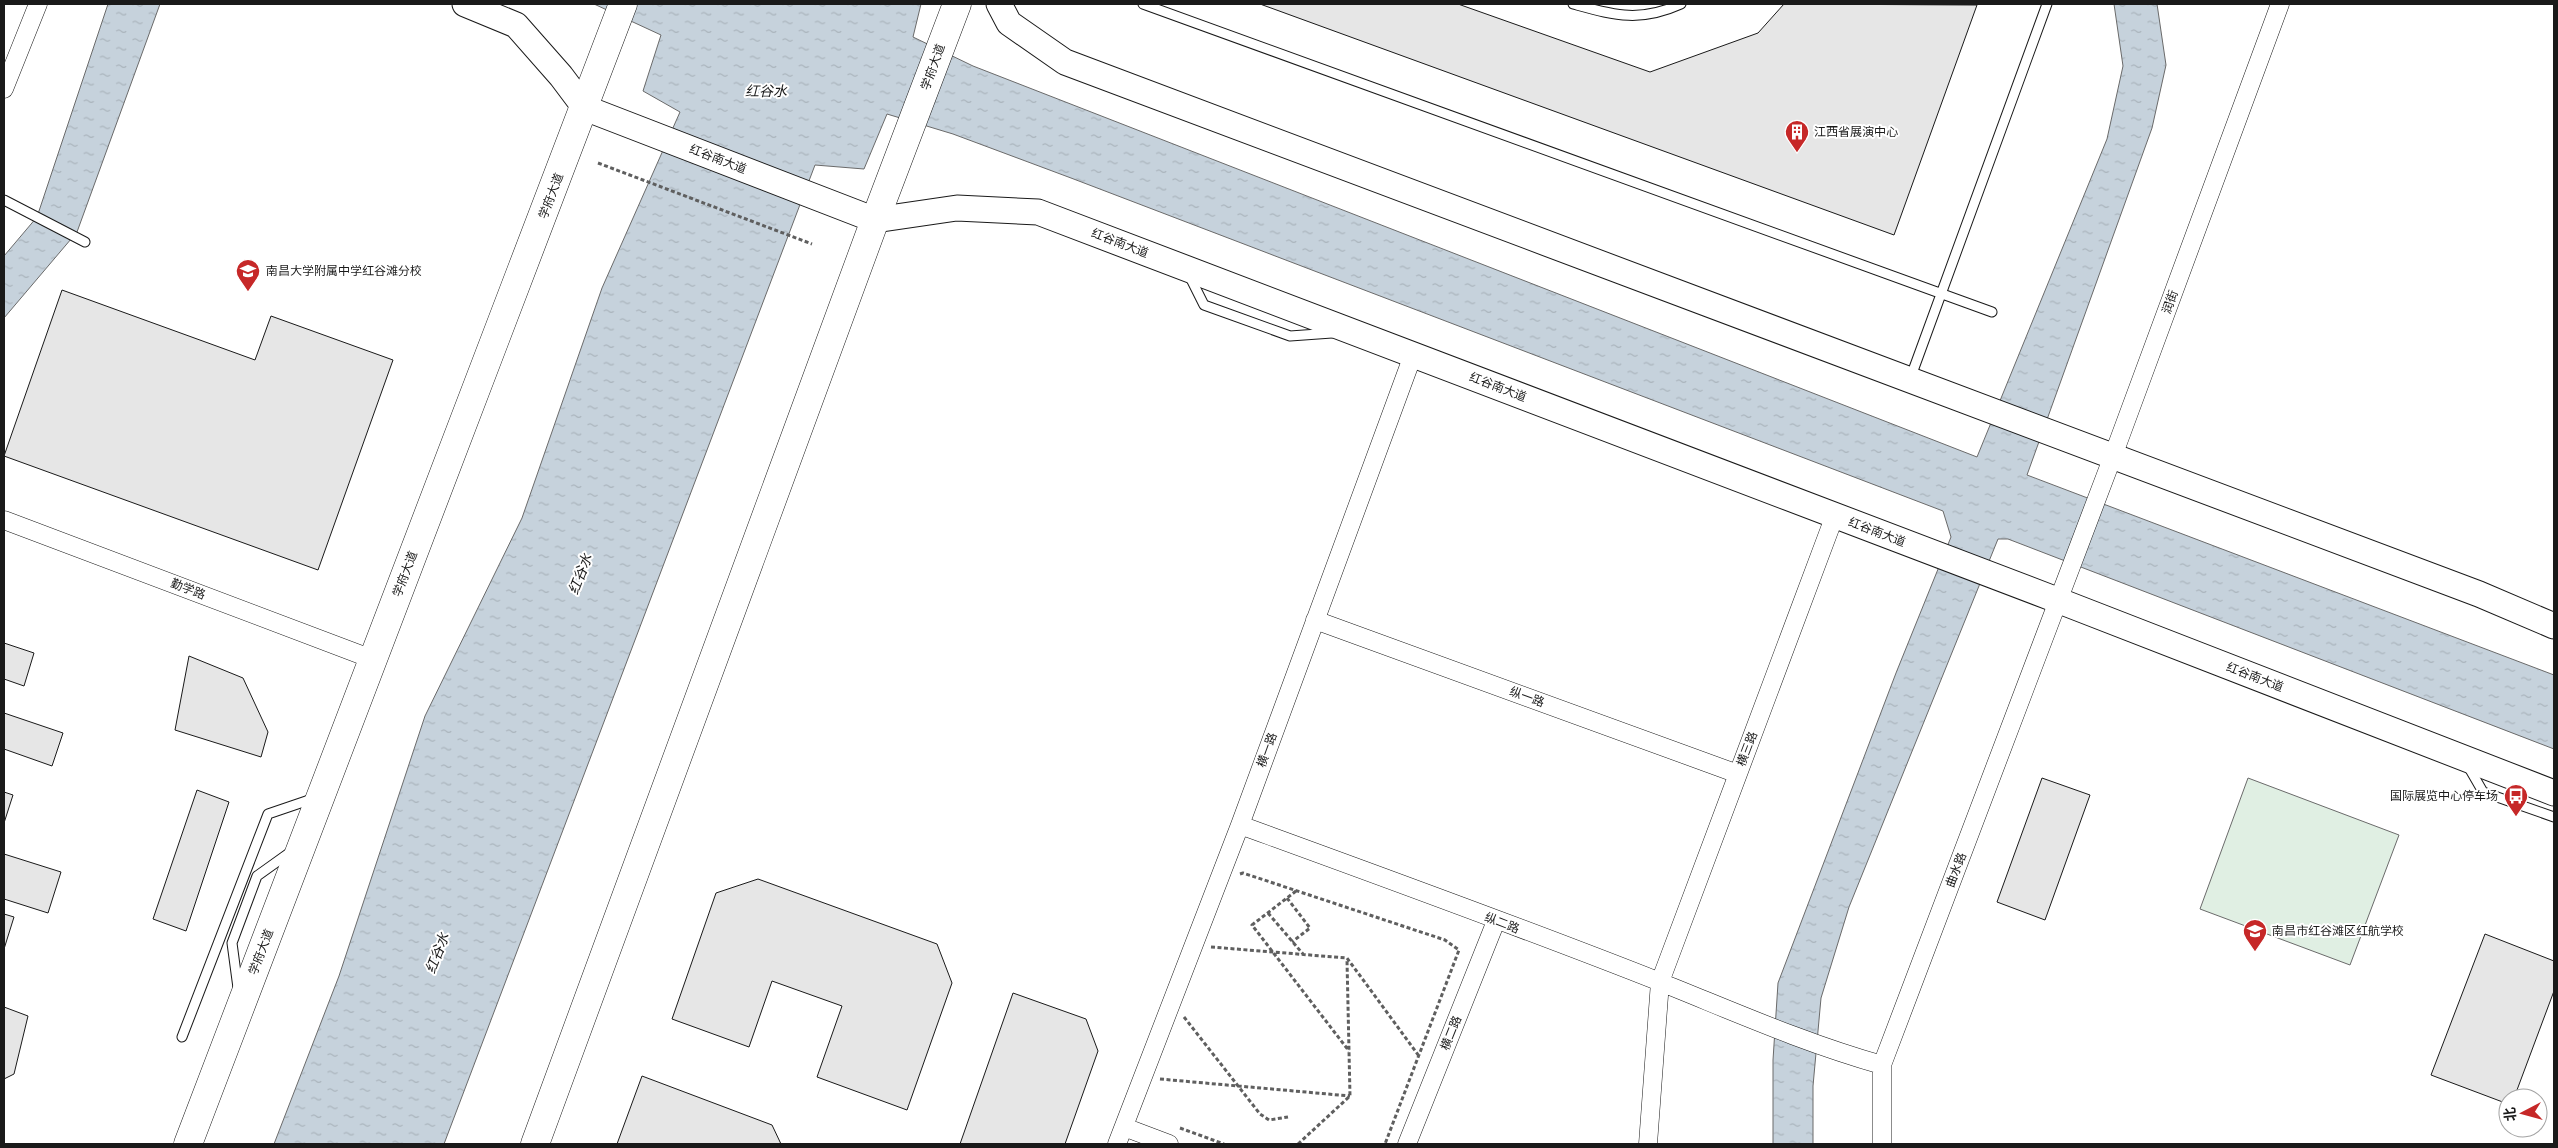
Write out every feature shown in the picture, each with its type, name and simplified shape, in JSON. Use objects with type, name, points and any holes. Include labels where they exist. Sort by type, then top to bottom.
[{"type":"main road","points":[[464,4],[516,25],[561,76],[585,108]]},
{"type":"main road","name":"学府大道","points":[[535,1144],[875,220],[957,4]]},
{"type":"main road","points":[[999,4],[1009,23],[1065,62],[2470,591],[2554,626]]},
{"type":"main road","name":"学府大道","points":[[188,1144],[372,659],[585,108],[619,14]]},
{"type":"main road","name":"红谷南大道","points":[[585,108],[875,220],[957,208],[1038,212],[1987,574],[2058,599],[2554,793]]},
{"type":"main road","points":[[179,1144],[198,1119]]},
{"type":"street","points":[[4,89],[38,4]]},
{"type":"street","name":"润街","points":[[2058,599],[2113,457],[2280,4]]},
{"type":"street","name":"横一路","points":[[1117,1144],[1240,825],[1413,355]]},
{"type":"street","name":"横三路","points":[[1648,1144],[1660,982],[1835,516]]},
{"type":"street","name":"勤学路","points":[[4,520],[372,659]]},
{"type":"street","name":"曲水路","points":[[1882,1144],[1882,1065],[2058,599]]},
{"type":"street","name":"纵一路","points":[[1315,620],[1738,774]]},
{"type":"street","name":"纵二路","points":[[1240,825],[1660,982],[1762,1026],[1826,1049],[1882,1065]]},
{"type":"street","name":"横二路","points":[[1407,1144],[1496,921]]},
{"type":"street","points":[[1124,1127],[1168,1144]]},
{"type":"lane","points":[[1143,4],[1992,312]]},
{"type":"lane","points":[[1573,4],[1611,14],[1642,17],[1680,4]]},
{"type":"lane","points":[[1910,379],[2047,4]]},
{"type":"lane","points":[[4,200],[85,242]]},
{"type":"lane","points":[[2463,758],[2483,792],[2554,817]]},
{"type":"lane","points":[[182,1037],[268,814],[320,796]]},
{"type":"path","points":[[598,163],[812,244]]},
{"type":"path","points":[[1238,876],[1243,873],[1296,890],[1445,940],[1459,950],[1385,1144]]},
{"type":"path","points":[[1296,890],[1252,924],[1349,1051]]},
{"type":"path","points":[[1287,898],[1310,928],[1292,942]]},
{"type":"path","points":[[1268,912],[1303,954]]},
{"type":"path","points":[[1193,946],[1347,958],[1419,1056]]},
{"type":"path","points":[[1298,1144],[1350,1096],[1347,958]]},
{"type":"path","points":[[1181,1012],[1260,1114],[1269,1120],[1288,1117]]},
{"type":"path","points":[[1142,1079],[1350,1096]]},
{"type":"path","points":[[1174,1126],[1224,1144]]},
{"type":"green space","points":[[2248,778],[2399,835],[2350,965],[2200,909]]},
{"type":"water","points":[[108,4],[160,4],[77,232],[4,318],[4,256],[37,217]]},
{"type":"water","name":"红谷水","points":[[594,4],[921,4],[913,37],[973,66],[1977,457],[2107,139],[2123,66],[2114,4],[2157,4],[2166,65],[2152,128],[2027,475],[2554,675],[2554,749],[2008,539],[1998,539],[1849,907],[1821,998],[1813,1086],[1813,1144],[1773,1144],[1773,1060],[1778,983],[1896,673],[1951,537],[1943,511],[1071,178],[953,134],[887,114],[864,169],[815,165],[444,1144],[274,1144],[339,976],[425,716],[522,518],[602,288],[680,112],[643,91],[661,35]]},
{"type":"building","name":"江西省展演中心","points":[[1260,4],[1458,4],[1650,72],[1758,33],[1784,4],[1977,5],[1894,235]]},
{"type":"building","points":[[62,290],[255,360],[271,316],[393,360],[318,570],[4,456]]},
{"type":"building","points":[[4,643],[34,653],[24,686],[4,679]]},
{"type":"building","points":[[189,656],[243,678],[268,732],[261,757],[175,730]]},
{"type":"building","points":[[4,713],[63,733],[52,766],[4,749]]},
{"type":"building","points":[[2042,778],[2090,795],[2045,920],[1997,902]]},
{"type":"building","points":[[197,790],[229,802],[186,931],[153,919]]},
{"type":"building","points":[[4,792],[13,795],[4,823]]},
{"type":"building","points":[[4,854],[61,872],[48,913],[4,899]]},
{"type":"building","points":[[758,879],[937,944],[952,983],[907,1110],[817,1077],[842,1006],[772,981],[749,1047],[672,1019],[716,893]]},
{"type":"building","points":[[4,914],[14,917],[4,949]]},
{"type":"building","points":[[2485,934],[2554,961],[2554,991],[2518,1088],[2498,1088],[2498,1100],[2431,1075]]},
{"type":"building","points":[[1013,993],[1086,1019],[1098,1051],[1065,1144],[960,1144]]},
{"type":"building","points":[[4,1007],[28,1016],[14,1074],[4,1079]]},
{"type":"building","points":[[642,1076],[772,1125],[781,1144],[617,1144]]},
{"type":"place","name":"江西省展演中心","points":[[1797,153]]},
{"type":"place","name":"南昌大学附属中学红谷滩分校","points":[[248,292]]},
{"type":"place","name":"国际展览中心停车场","points":[[2516,817]]},
{"type":"place","name":"南昌市红谷滩区红航学校","points":[[2255,952]]}]
